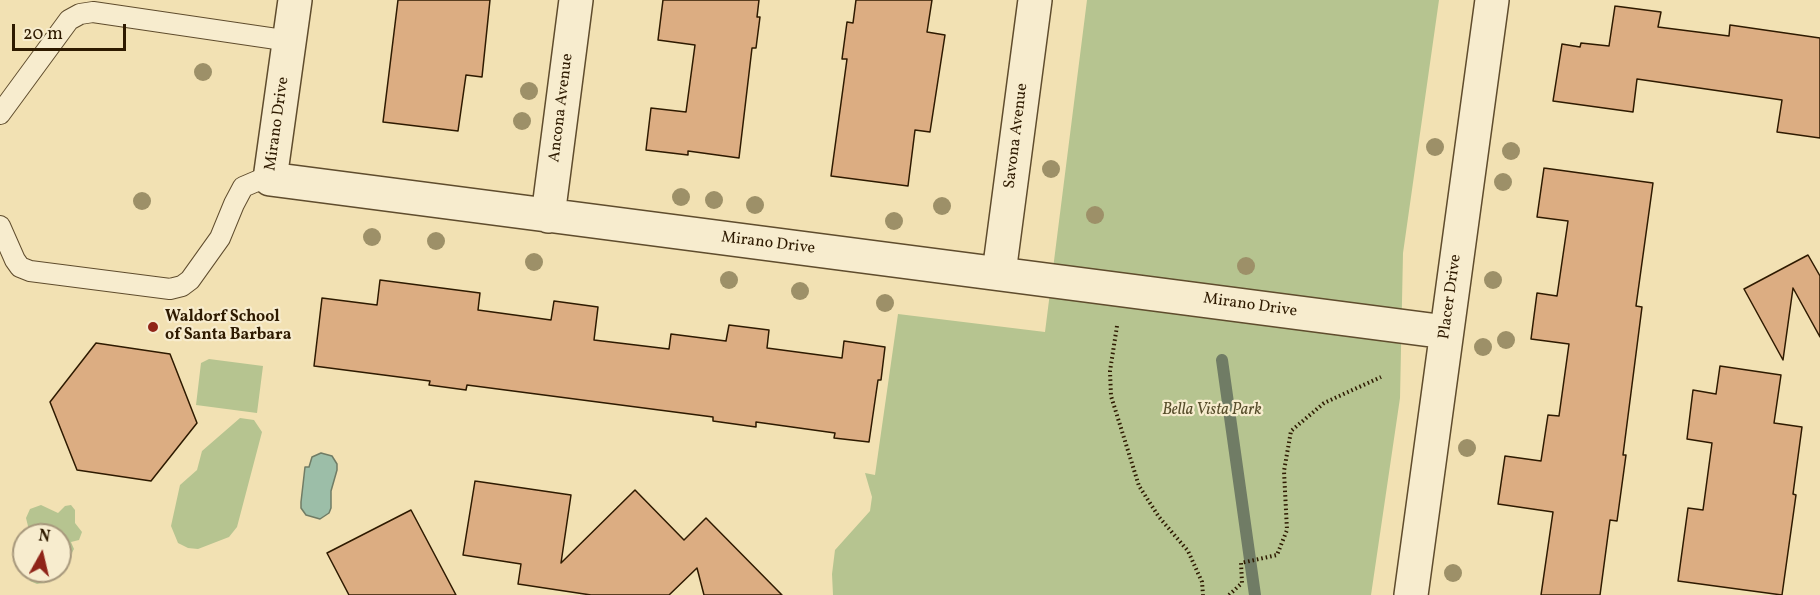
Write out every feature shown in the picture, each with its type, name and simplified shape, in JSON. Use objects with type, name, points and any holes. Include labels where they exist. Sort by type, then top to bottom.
[{"type":"street","name":"Mirano Drive","points":[[295,0],[270,179],[1446,332]]},
{"type":"street","name":"Ancona Avenue","points":[[549,216],[576,0]]},
{"type":"street","name":"Savona Avenue","points":[[999,273],[1035,0]]},
{"type":"street","name":"Placer Drive","points":[[1411,595],[1492,0]]},
{"type":"lane","points":[[0,114],[69,21],[80,14],[93,12],[290,40]]},
{"type":"lane","points":[[0,226],[15,260],[20,267],[30,271],[170,289],[182,286],[190,280],[220,238],[243,187],[270,179]]},
{"type":"path","points":[[1122,289],[1110,371],[1110,396],[1139,486],[1159,517],[1188,551],[1202,582],[1203,595]]},
{"type":"path","points":[[1229,595],[1242,583],[1240,563],[1277,555],[1287,530],[1284,471],[1291,431],[1324,403],[1382,377]]},
{"type":"green space","name":"Bella Vista Park","points":[[1087,0],[1439,0],[1403,253],[1400,398],[1371,595],[833,595],[832,574],[835,550],[870,511],[872,497],[865,473],[875,475],[898,314],[1045,332]]},
{"type":"green space","points":[[209,359],[263,366],[257,413],[196,405],[201,363]]},
{"type":"green space","points":[[240,418],[254,420],[262,432],[237,527],[229,537],[198,549],[188,548],[178,543],[171,526],[180,485],[197,470],[202,451]]},
{"type":"green space","points":[[41,505],[58,513],[65,506],[71,505],[75,510],[75,523],[82,532],[79,540],[72,542],[72,523],[27,523],[26,518],[30,509]]},
{"type":"shaded area","points":[[321,453],[332,456],[337,464],[337,470],[331,491],[331,508],[329,513],[320,519],[306,515],[301,508],[301,502],[305,467],[309,467],[312,457]]},
{"type":"building","points":[[398,0],[490,0],[482,77],[466,75],[458,131],[383,122]]},
{"type":"building","points":[[663,0],[759,0],[757,17],[760,17],[756,48],[752,48],[739,158],[688,151],[688,155],[646,150],[651,108],[686,112],[695,45],[658,40]]},
{"type":"building","points":[[856,0],[932,0],[927,32],[945,35],[930,132],[915,130],[908,186],[831,176],[847,59],[842,59],[847,22],[853,23]]},
{"type":"building","points":[[1615,6],[1661,12],[1658,27],[1729,36],[1730,25],[1820,38],[1820,138],[1777,132],[1782,100],[1637,79],[1633,112],[1553,101],[1562,44],[1580,47],[1581,43],[1609,46]]},
{"type":"building","points":[[1544,168],[1653,183],[1636,306],[1642,307],[1623,455],[1626,455],[1617,521],[1610,520],[1600,595],[1541,595],[1553,512],[1498,504],[1505,456],[1541,461],[1548,415],[1559,416],[1569,344],[1531,339],[1537,293],[1557,296],[1568,221],[1537,217]]},
{"type":"building","points":[[1808,255],[1820,276],[1820,337],[1793,288],[1783,360],[1744,289]]},
{"type":"building","points":[[380,280],[480,293],[478,310],[551,320],[554,301],[598,307],[594,340],[669,349],[671,334],[726,341],[729,325],[769,330],[767,348],[842,358],[844,341],[885,347],[869,442],[834,438],[835,433],[756,422],[756,427],[713,421],[713,417],[467,385],[466,390],[429,385],[430,381],[314,366],[322,298],[377,305]]},
{"type":"building","points":[[96,343],[170,354],[197,423],[151,481],[77,470],[50,402]]},
{"type":"building","points":[[1720,366],[1781,375],[1774,423],[1802,427],[1793,494],[1796,495],[1782,595],[1678,581],[1688,508],[1703,510],[1712,443],[1687,439],[1693,390],[1716,394]]},
{"type":"building","points":[[475,481],[571,495],[561,563],[635,490],[684,540],[706,518],[782,595],[704,595],[697,568],[669,595],[591,595],[518,584],[521,564],[463,555]]},
{"type":"building","points":[[411,510],[456,595],[349,595],[327,553]]},
{"type":"waterway","points":[[1222,360],[1255,595]]},
{"type":"place","name":"Waldorf School of Santa Barbara","points":[[153,327]]}]
